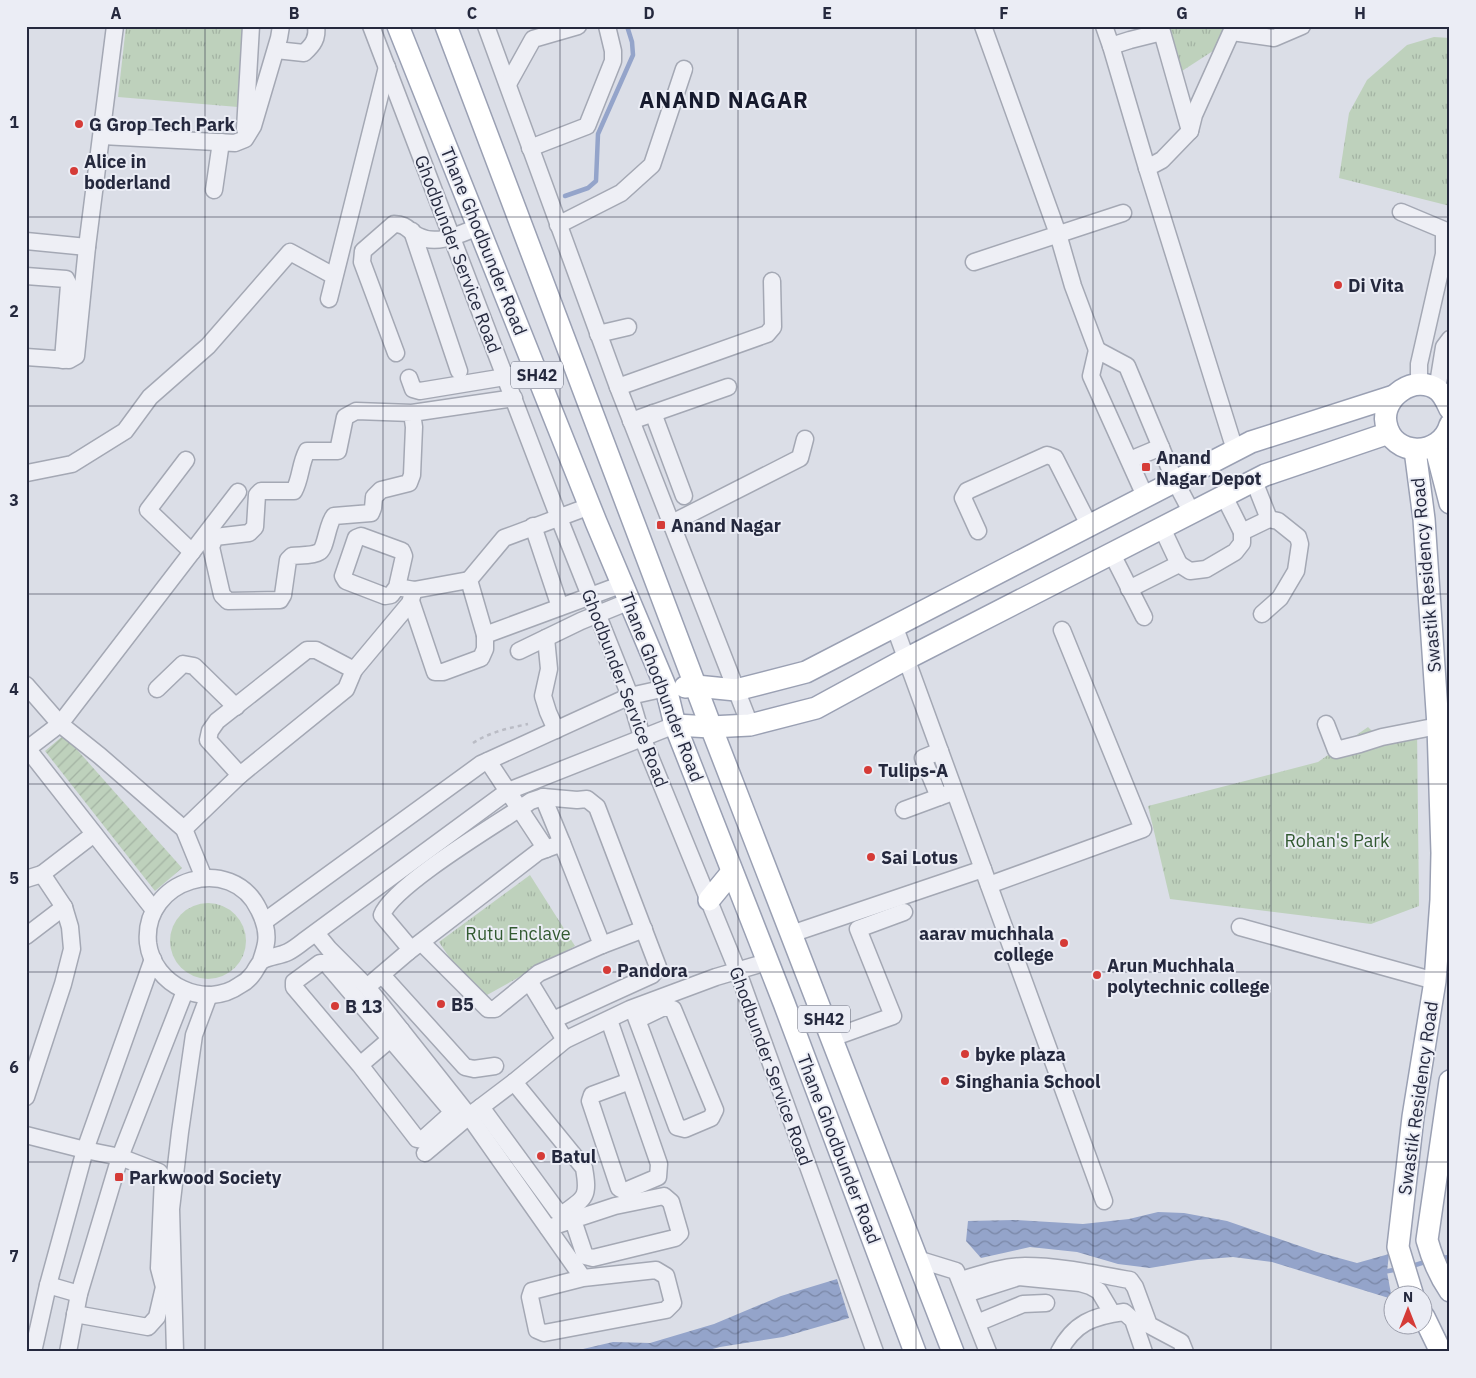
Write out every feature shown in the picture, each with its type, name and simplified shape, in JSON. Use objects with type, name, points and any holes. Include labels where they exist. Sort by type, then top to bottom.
[{"type":"main road","name":"Thane Ghodbunder Road","points":[[398,26],[534,368],[666,688],[675,725],[915,1352]]},
{"type":"main road","name":"Thane Ghodbunder Road","points":[[446,26],[711,727],[953,1352]]},
{"type":"main road","points":[[1450,410],[1443,390],[1416,385],[1408,386],[1394,396],[1388,404],[1386,414],[1386,424],[1390,433],[1400,445],[1425,448],[1446,434],[1450,425]]},
{"type":"main road","points":[[666,688],[696,686],[736,690],[806,672],[1251,442],[1394,396]]},
{"type":"main road","points":[[675,725],[711,727],[750,725],[816,708],[906,659],[1265,475],[1390,433]]},
{"type":"main road","name":"Swastik Residency Road","points":[[1425,448],[1450,503]]},
{"type":"main road","name":"Swastik Residency Road","points":[[1409,1286],[1398,1247],[1413,1118],[1441,969],[1446,900],[1438,726],[1424,519],[1425,448]]},
{"type":"main road","points":[[709,900],[732,872]]},
{"type":"main road","name":"Swastik Residency Road","points":[[1446,1286],[1433,1259],[1427,1240],[1450,1081]]},
{"type":"main road","points":[[1434,1332],[1443,1345]]},
{"type":"street","points":[[26,357],[69,360],[76,356],[87,247],[115,26]]},
{"type":"street","points":[[245,139],[251,26]]},
{"type":"street","points":[[102,136],[235,143],[245,139],[253,126],[276,50],[281,26]]},
{"type":"street","points":[[276,50],[304,53],[312,47],[317,35],[316,26]]},
{"type":"street","name":"Ghodbunder Service Road","points":[[371,26],[559,518],[630,696],[642,737],[738,972],[874,1352]]},
{"type":"street","points":[[486,26],[618,387],[750,725]]},
{"type":"street","points":[[508,84],[533,39],[578,26]]},
{"type":"street","points":[[530,148],[587,126],[613,61],[613,51],[607,26]]},
{"type":"street","points":[[983,26],[1058,234],[1097,350],[1091,376],[1145,496]]},
{"type":"street","points":[[1104,26],[1235,450]]},
{"type":"street","points":[[1147,168],[1162,160],[1190,131],[1194,115],[1233,29],[1274,38],[1302,26]]},
{"type":"street","points":[[1111,46],[1149,30],[1162,32],[1190,131]]},
{"type":"street","points":[[328,298],[387,67]]},
{"type":"street","points":[[558,225],[621,193],[652,165],[684,69]]},
{"type":"street","points":[[214,190],[221,142]]},
{"type":"street","points":[[1402,212],[1444,230],[1444,254],[1416,385]]},
{"type":"street","points":[[974,262],[1123,213]]},
{"type":"street","points":[[396,353],[362,262],[364,251],[394,224],[402,224],[418,237],[435,240],[452,237],[478,227]]},
{"type":"street","points":[[412,232],[459,371]]},
{"type":"street","points":[[26,241],[87,247]]},
{"type":"street","points":[[27,474],[72,464],[125,431],[150,397],[208,346],[290,252],[334,276]]},
{"type":"street","points":[[26,276],[66,279],[69,285],[63,360]]},
{"type":"street","points":[[618,387],[767,334],[773,326],[772,281]]},
{"type":"street","points":[[598,334],[628,327]]},
{"type":"street","points":[[1443,390],[1444,347],[1450,339]]},
{"type":"street","points":[[1097,350],[1127,366],[1175,480],[1192,512]]},
{"type":"street","points":[[409,378],[413,389],[420,391],[505,377],[534,368]]},
{"type":"street","points":[[631,421],[728,387]]},
{"type":"street","points":[[412,414],[414,427],[412,476],[409,482],[381,490],[374,497],[371,512],[334,516],[330,521],[322,549],[319,553],[292,556],[288,560],[283,595],[280,600],[228,601],[222,596],[210,547],[215,537],[249,533],[255,527],[257,495],[261,491],[294,491],[298,484],[303,459],[307,451],[338,451],[345,417],[356,411],[412,414],[514,398]]},
{"type":"street","points":[[653,413],[684,496]]},
{"type":"street","points":[[670,524],[800,458],[805,439]]},
{"type":"street","points":[[1130,460],[1161,447]]},
{"type":"street","points":[[978,531],[963,498],[967,491],[1047,455],[1055,458],[1089,525]]},
{"type":"street","points":[[186,460],[148,510],[192,552]]},
{"type":"street","points":[[1254,481],[1269,519]]},
{"type":"street","points":[[154,910],[27,749],[60,724],[238,492]]},
{"type":"street","points":[[1162,528],[1179,564],[1190,571],[1206,569],[1235,552],[1242,543],[1242,532],[1224,496]]},
{"type":"street","points":[[184,829],[240,776],[346,689],[354,670],[377,644],[413,596],[469,580],[504,538],[590,506]]},
{"type":"street","points":[[1242,532],[1269,519],[1278,521],[1298,537],[1300,544],[1296,571],[1280,598],[1262,614]]},
{"type":"street","points":[[534,526],[560,607]]},
{"type":"street","points":[[1112,554],[1144,617]]},
{"type":"street","points":[[1129,589],[1179,564]]},
{"type":"street","points":[[397,587],[413,596],[435,672],[443,672],[481,658],[485,649],[485,635],[469,580]]},
{"type":"street","points":[[485,635],[590,596],[626,592]]},
{"type":"street","points":[[519,651],[581,621],[598,615],[626,592]]},
{"type":"street","points":[[894,625],[936,753],[947,794],[989,885],[1104,1202]]},
{"type":"street","points":[[989,885],[1143,829],[1062,630]]},
{"type":"street","points":[[546,638],[550,668],[543,696],[542,716],[556,730]]},
{"type":"street","points":[[240,776],[208,740],[210,731],[217,722],[308,650],[316,650],[354,670]]},
{"type":"street","points":[[157,689],[183,664],[194,666],[236,707]]},
{"type":"street","points":[[26,686],[60,724],[184,829],[204,878]]},
{"type":"street","points":[[265,921],[488,761],[630,696],[666,688]]},
{"type":"street","points":[[907,692],[936,753]]},
{"type":"street","points":[[1326,724],[1336,750],[1382,737],[1438,726]]},
{"type":"street","points":[[262,961],[288,952],[316,933],[508,791],[675,725]]},
{"type":"street","points":[[488,761],[546,849]]},
{"type":"street","points":[[904,810],[947,794]]},
{"type":"street","points":[[542,797],[602,945]]},
{"type":"street","points":[[553,1020],[652,975],[658,967],[644,929],[597,807],[587,799],[542,797],[531,801],[421,874],[385,906],[382,915],[409,947],[415,947],[488,1009],[495,1009],[539,973],[644,929]]},
{"type":"street","points":[[26,1097],[63,984],[72,949],[70,927],[64,907],[34,877],[94,834]]},
{"type":"street","points":[[367,987],[415,947],[538,852],[562,843]]},
{"type":"street","points":[[791,934],[982,869]]},
{"type":"street","points":[[204,878],[224,880],[242,889],[256,903],[265,921],[266,942],[262,961],[252,975],[240,986],[225,993],[209,996],[176,987],[162,975],[153,959],[148,942],[149,926],[154,910],[163,897],[175,887],[189,880],[204,878]]},
{"type":"street","points":[[26,936],[64,907]]},
{"type":"street","points":[[832,1038],[892,1016],[858,929],[904,912]]},
{"type":"street","points":[[1240,927],[1441,969]]},
{"type":"street","points":[[316,933],[329,949],[367,987],[396,1035],[450,1109],[451,1114],[422,1140],[417,1139],[360,1065],[294,987],[294,982],[320,963],[326,963],[396,1035],[475,1112],[558,1212],[564,1213],[582,1201],[586,1193],[587,1182],[584,1168],[514,1082]]},
{"type":"street","points":[[33,1352],[48,1285],[85,1150],[153,959]]},
{"type":"street","points":[[635,1014],[716,977],[767,962]]},
{"type":"street","points":[[382,975],[465,1067],[474,1069],[495,1066]]},
{"type":"street","points":[[529,981],[565,1040]]},
{"type":"street","points":[[68,1352],[79,1294],[120,1157],[185,991]]},
{"type":"street","points":[[175,1352],[172,1209],[180,1132],[194,1035],[209,996]]},
{"type":"street","points":[[424,1153],[565,1040],[609,1020],[664,1007],[673,1009],[715,1110],[711,1118],[685,1129],[677,1127],[635,1014]]},
{"type":"street","points":[[609,1020],[659,1164],[658,1177],[625,1191],[619,1188],[590,1101],[592,1095],[630,1081]]},
{"type":"street","points":[[360,1065],[396,1035]]},
{"type":"street","points":[[439,1078],[459,1060]]},
{"type":"street","points":[[475,1112],[548,1228],[583,1278]]},
{"type":"street","points":[[26,1135],[120,1157],[159,1172],[163,1177],[159,1268],[164,1287],[157,1317],[148,1327],[76,1314]]},
{"type":"street","points":[[548,1228],[615,1206],[664,1196],[671,1202],[680,1233],[675,1238],[593,1258],[585,1256],[573,1220]]},
{"type":"street","points":[[917,1259],[956,1271],[988,1352]]},
{"type":"street","points":[[963,1287],[983,1273],[1024,1266],[1061,1268],[1130,1280],[1135,1287],[1149,1325],[1181,1342],[1185,1352]]},
{"type":"street","points":[[656,1270],[666,1276],[672,1302],[666,1310],[544,1332],[537,1330],[530,1297],[532,1291],[583,1278],[656,1270]]},
{"type":"street","points":[[963,1287],[1001,1283],[1019,1277],[1080,1283],[1099,1291],[1112,1313]]},
{"type":"street","points":[[1001,1283],[1010,1309]]},
{"type":"street","points":[[48,1285],[79,1294]]},
{"type":"street","points":[[977,1323],[1024,1304],[1046,1303]]},
{"type":"street","points":[[1059,1352],[1067,1337],[1085,1322],[1112,1313],[1124,1312],[1133,1320],[1144,1352]]},
{"type":"path","points":[[473,743],[483,736],[529,724],[542,716]]},
{"type":"green space","points":[[126,26],[243,26],[238,107],[118,97]]},
{"type":"green space","points":[[1167,26],[1225,26],[1216,49],[1182,71]]},
{"type":"green space","points":[[1434,37],[1450,38],[1450,206],[1339,178],[1349,113],[1367,80],[1407,45]]},
{"type":"green space","name":"Rohan's Park","points":[[1417,726],[1419,906],[1371,924],[1170,899],[1148,806],[1318,762],[1368,727],[1379,738]]},
{"type":"green space","points":[[64,735],[182,868],[155,891],[45,751]]},
{"type":"green space","name":"Rutu Enclave","points":[[530,875],[575,946],[478,1000],[439,942]]},
{"type":"green space","points":[[201,903],[215,903],[229,909],[240,920],[244,926],[246,941],[244,956],[235,968],[223,977],[201,979],[187,973],[176,962],[170,948],[170,934],[176,920],[187,909]]},
{"type":"water","points":[[1158,1212],[1184,1213],[1227,1221],[1317,1252],[1357,1263],[1389,1254],[1387,1272],[1390,1286],[1384,1286],[1384,1297],[1272,1262],[1233,1257],[1197,1260],[1150,1268],[1118,1264],[1077,1252],[1030,1247],[981,1258],[966,1241],[968,1221],[1014,1220],[1083,1224],[1129,1219]]},
{"type":"water","points":[[837,1279],[849,1318],[783,1337],[701,1352],[577,1352],[613,1342],[650,1343],[714,1324],[781,1296]]},
{"type":"waterway","points":[[565,196],[588,188],[596,181],[598,134],[633,55],[632,42],[627,26]]},
{"type":"waterway","points":[[1440,1258],[1450,1257]]},
{"type":"waterway","points":[[1409,1267],[1428,1261]]},
{"type":"waterway","points":[[1383,1272],[1399,1269]]},
{"type":"place","name":"G Grop Tech Park","points":[[79,124]]},
{"type":"place","name":"Alice in boderland","points":[[74,171]]},
{"type":"place","name":"Di Vita","points":[[1338,285]]},
{"type":"place","name":"Anand Nagar Depot","points":[[1146,467]]},
{"type":"place","name":"Anand Nagar","points":[[661,525]]},
{"type":"place","name":"Tulips-A","points":[[868,770]]},
{"type":"place","name":"Sai Lotus","points":[[871,857]]},
{"type":"place","name":"aarav muchhala college","points":[[1064,943]]},
{"type":"place","name":"Pandora","points":[[607,970]]},
{"type":"place","name":"Arun Muchhala polytechnic college","points":[[1097,975]]},
{"type":"place","name":"B5","points":[[441,1004]]},
{"type":"place","name":"B 13","points":[[335,1006]]},
{"type":"place","name":"byke plaza","points":[[965,1054]]},
{"type":"place","name":"Singhania School","points":[[945,1081]]},
{"type":"place","name":"Batul","points":[[541,1156]]},
{"type":"place","name":"Parkwood Society","points":[[119,1177]]},
{"type":"district","name":"ANAND NAGAR","points":[[724,99]]}]
